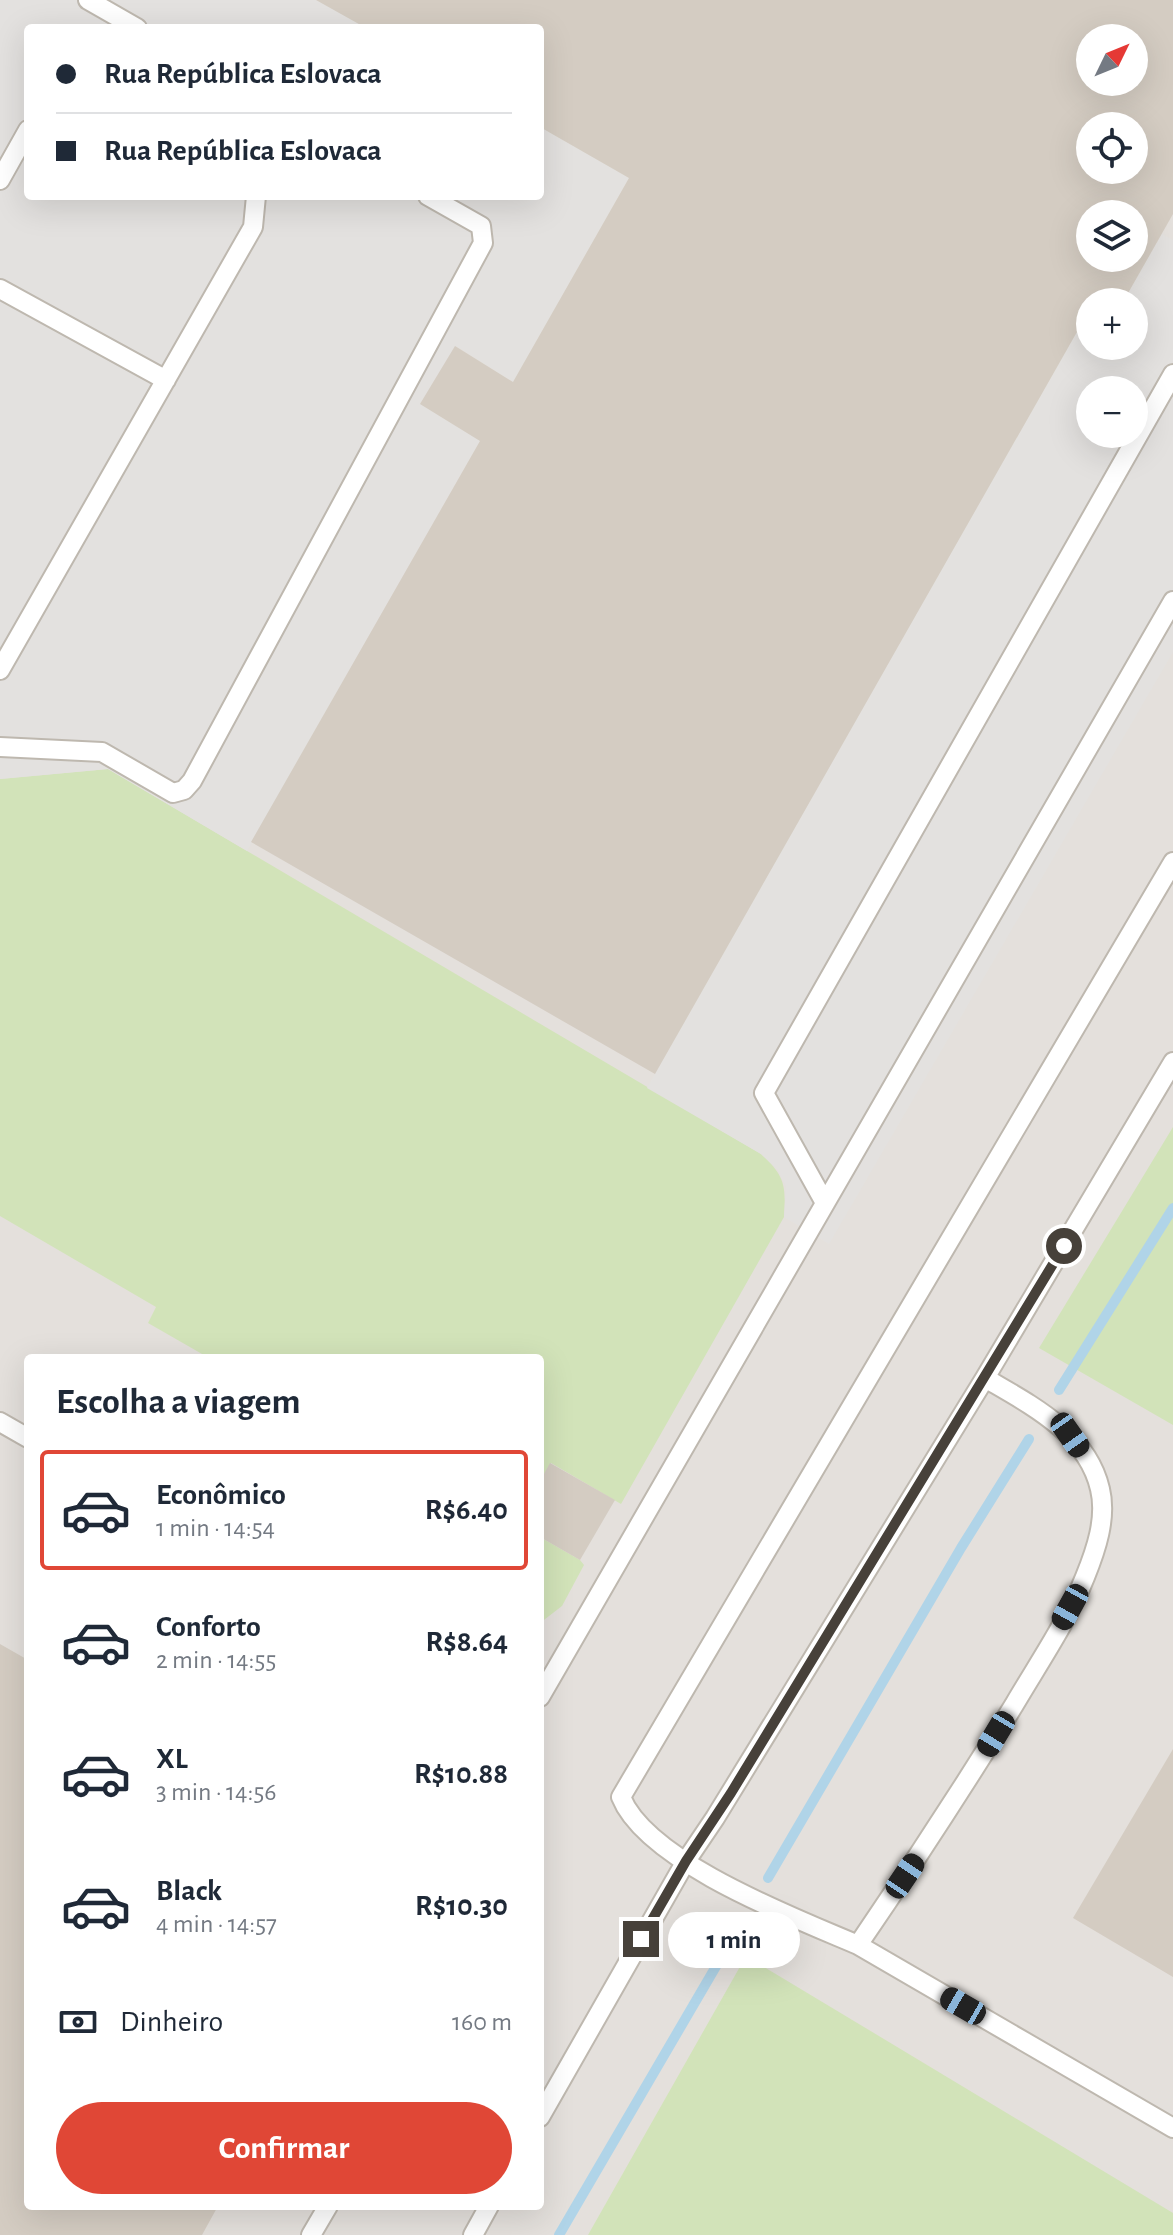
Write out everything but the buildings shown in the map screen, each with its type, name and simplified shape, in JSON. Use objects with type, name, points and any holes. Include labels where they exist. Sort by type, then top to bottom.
[{"type":"lane","points":[[88,0],[130,24]]},
{"type":"lane","points":[[0,180],[24,137]]},
{"type":"lane","points":[[0,670],[253,227],[256,200]]},
{"type":"lane","points":[[0,747],[102,752],[173,793],[184,790],[192,781],[483,243],[481,226],[435,200]]},
{"type":"lane","points":[[0,289],[166,380]]},
{"type":"lane","points":[[825,1203],[764,1093],[1173,374]]},
{"type":"lane","points":[[544,1690],[1173,601]]},
{"type":"lane","points":[[1173,862],[621,1797],[628,1813],[653,1840],[686,1861],[781,1911],[858,1945],[1173,2128]]},
{"type":"lane","points":[[544,2110],[686,1861],[985,1378],[1173,1062]]},
{"type":"lane","points":[[858,1945],[952,1806],[1040,1662],[1085,1580],[1097,1545],[1103,1514],[1093,1469],[1070,1435],[1038,1409],[985,1378]]},
{"type":"lane","points":[[0,1422],[24,1436]]},
{"type":"lane","points":[[311,2235],[326,2210]]},
{"type":"lane","points":[[473,2235],[487,2210]]},
{"type":"shaded area","points":[[0,0],[1173,0],[1173,2235],[0,2235]]},
{"type":"shaded area","points":[[0,0],[316,0],[359,24],[24,24],[24,200],[544,200],[544,129],[629,178],[513,382],[456,346],[420,404],[480,441],[247,851],[108,769],[0,779]]},
{"type":"shaded area","points":[[1162,234],[1173,240],[1173,652],[829,1244],[784,1217],[786,1186],[777,1169],[761,1154],[647,1088],[1076,334],[1076,360],[1148,360],[1148,288],[1131,288],[1140,272],[1148,272],[1148,258]]},
{"type":"green space","points":[[108,769],[761,1154],[775,1169],[784,1189],[784,1217],[621,1504],[551,1463],[544,1474],[544,1354],[202,1354],[148,1323],[156,1307],[0,1216],[0,779]]},
{"type":"green space","points":[[1173,1127],[1173,1425],[1039,1348]]},
{"type":"green space","points":[[544,1539],[584,1565],[562,1606],[544,1620]]},
{"type":"green space","points":[[746,1956],[1173,2213],[1173,2235],[588,2235]]},
{"type":"waterway","points":[[1059,1390],[1173,1208]]},
{"type":"waterway","points":[[768,1878],[961,1548],[1029,1439]]},
{"type":"waterway","points":[[559,2235],[739,1927]]},
{"type":"route","points":[[641,1939],[1064,1246]]}]
